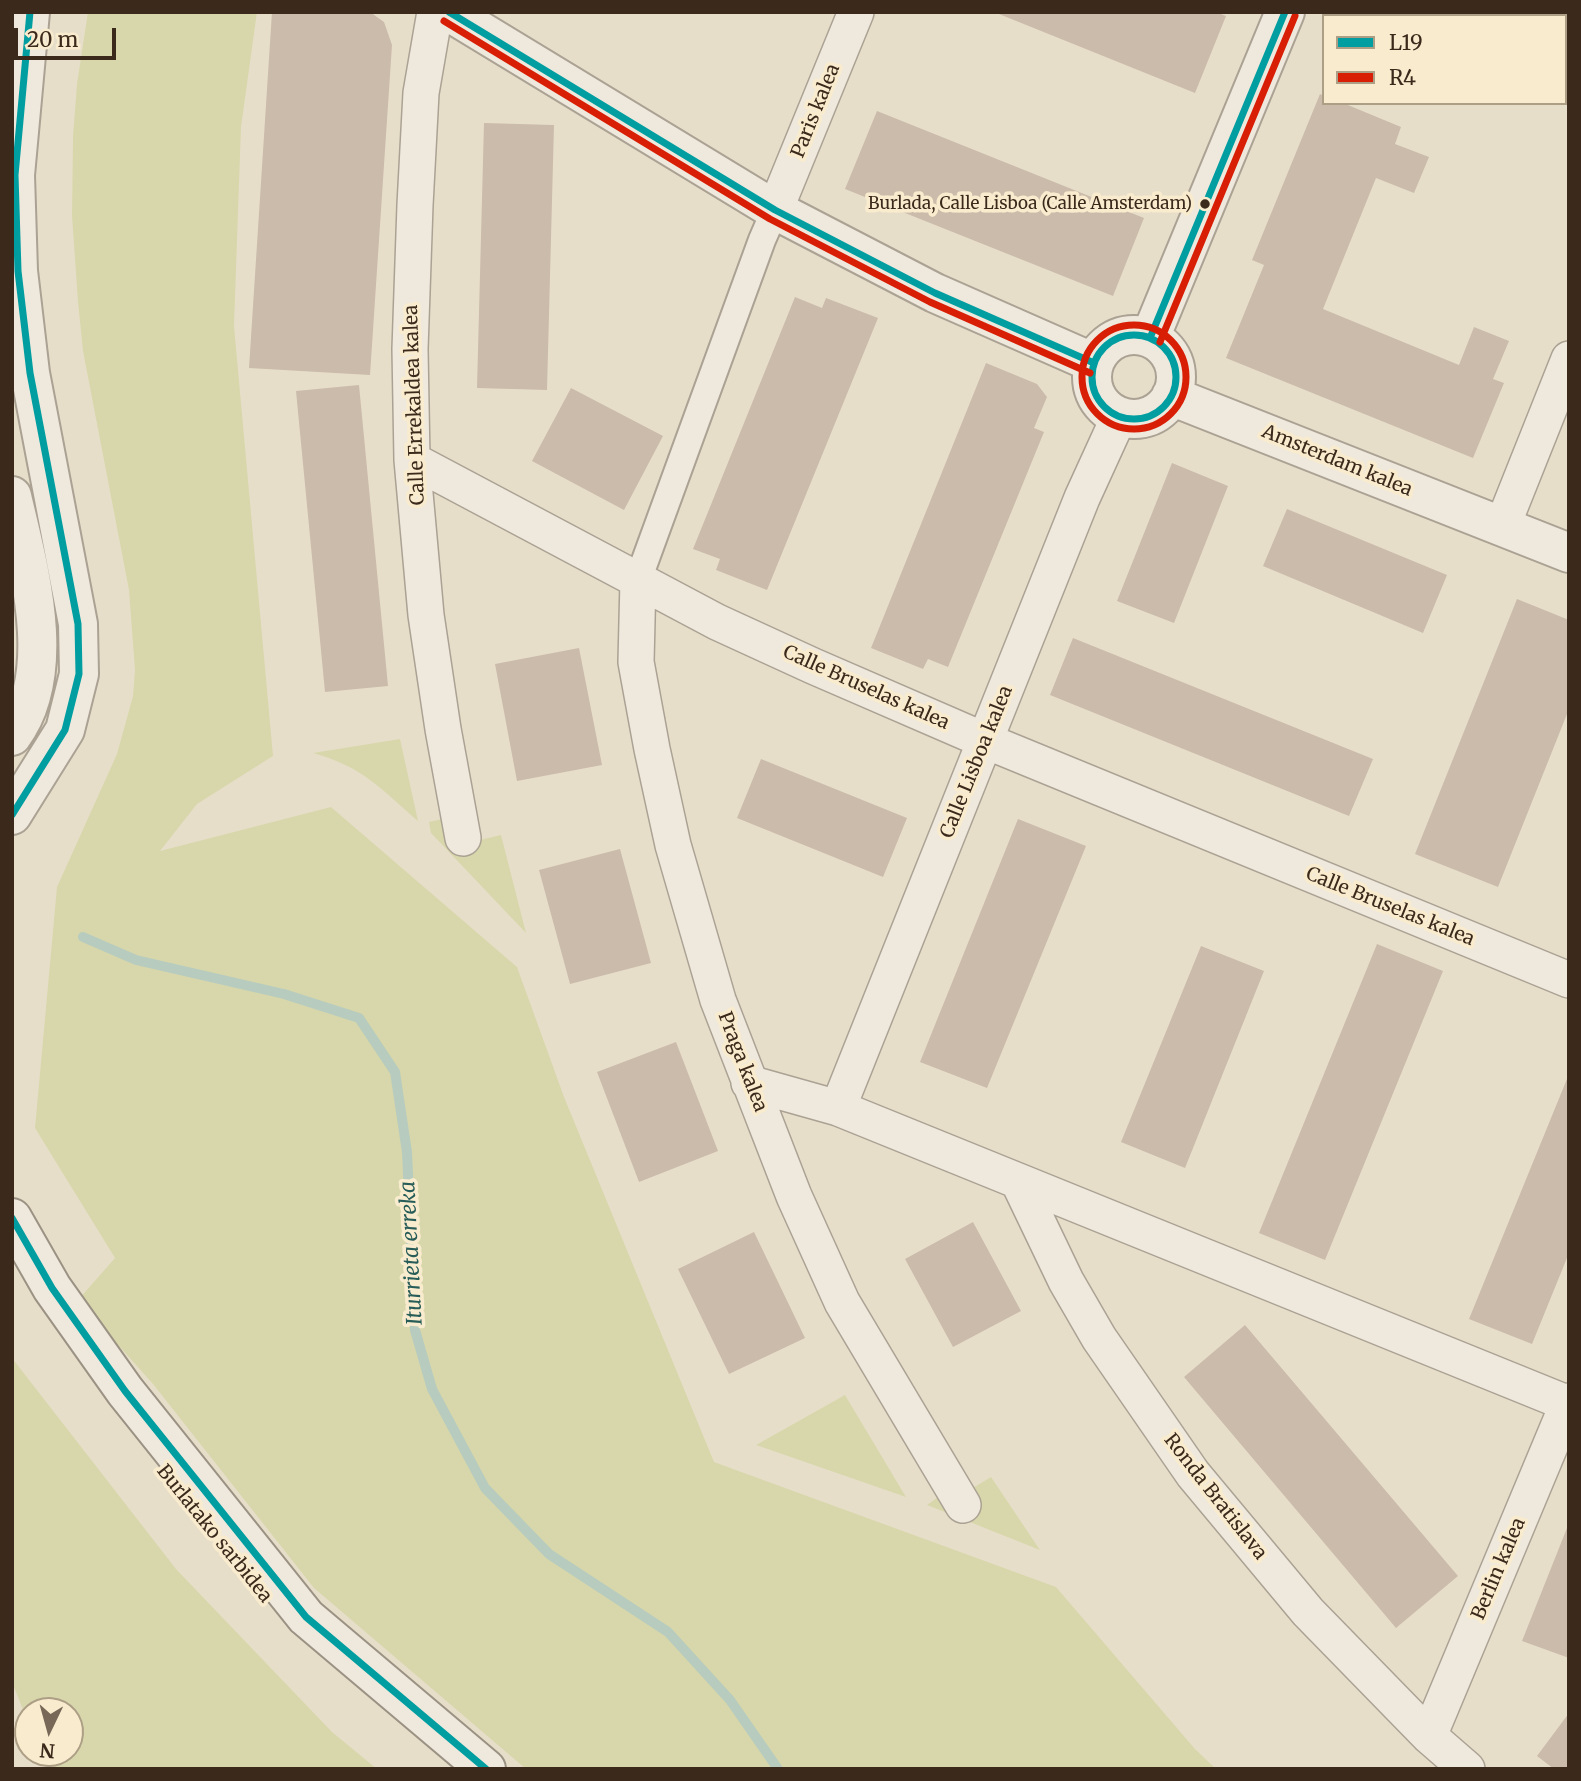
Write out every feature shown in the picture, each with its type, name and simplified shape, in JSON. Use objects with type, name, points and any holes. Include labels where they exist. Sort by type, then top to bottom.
[{"type":"street","points":[[12,815],[65,730],[79,674],[78,624],[30,373],[18,271],[15,175],[30,12]]},
{"type":"street","name":"Calle Errekaldea kalea","points":[[435,12],[421,93],[415,205],[410,349],[412,460],[426,615],[463,838]]},
{"type":"street","points":[[449,12],[775,210],[935,293],[1094,363]]},
{"type":"street","name":"Paris kalea","points":[[775,210],[856,12]]},
{"type":"street","points":[[1150,338],[1285,12]]},
{"type":"street","points":[[638,580],[775,210]]},
{"type":"street","points":[[1134,335],[1150,338],[1164,348],[1173,363],[1176,379],[1171,396],[1162,408],[1149,416],[1134,420],[1119,416],[1105,408],[1095,395],[1091,379],[1094,363],[1103,348],[1117,339],[1134,335]]},
{"type":"street","points":[[1502,527],[1569,359]]},
{"type":"street","name":"Amsterdam kalea","points":[[1171,396],[1569,553]]},
{"type":"street","name":"Calle Lisboa kalea","points":[[838,1108],[1082,498],[1119,416]]},
{"type":"street","name":"Calle Bruselas kalea","points":[[412,460],[717,622],[789,655],[986,741],[1569,980]]},
{"type":"street","points":[[12,496],[30,574],[37,673],[27,709],[12,736]]},
{"type":"street","name":"Praga kalea","points":[[638,580],[636,662],[662,797],[695,926],[718,1000],[794,1196],[842,1302],[963,1505]]},
{"type":"street","points":[[749,1083],[838,1108],[1568,1403]]},
{"type":"street","name":"Ronda Bratislava","points":[[1019,1183],[1066,1281],[1099,1338],[1193,1474],[1308,1612],[1429,1737],[1467,1769]]},
{"type":"street","name":"Burlatako sarbidea","points":[[12,1218],[52,1288],[125,1391],[306,1617],[486,1769]]},
{"type":"street","name":"Burlatako sarbidea","points":[[12,1272],[24,1284],[150,1457],[288,1625],[370,1703],[447,1769]]},
{"type":"street","name":"Berlin kalea","points":[[1429,1737],[1568,1403]]},
{"type":"green space","points":[[88,12],[257,12],[241,127],[234,326],[273,756],[197,804],[160,851],[331,807],[517,967],[564,1097],[714,1462],[1056,1587],[1195,1749],[1216,1769],[526,1769],[314,1588],[153,1384],[78,1300],[115,1258],[35,1128],[57,887],[117,754],[133,696],[135,670],[129,590],[83,351],[78,302],[72,216],[73,136],[77,84]]},
{"type":"green space","points":[[400,739],[418,821],[358,772],[313,753]]},
{"type":"green space","points":[[447,818],[455,846],[501,835],[526,933],[431,833],[429,822]]},
{"type":"green space","points":[[12,1358],[176,1569],[332,1732],[377,1769],[47,1769],[46,1767],[84,1767],[84,1697],[18,1697],[12,1682]]},
{"type":"green space","points":[[845,1395],[906,1497],[756,1445]]},
{"type":"green space","points":[[991,1477],[1040,1550],[927,1505],[941,1495],[955,1514],[979,1501],[971,1489]]},
{"type":"building","points":[[272,12],[370,12],[384,22],[392,45],[370,375],[249,368]]},
{"type":"building","points":[[994,12],[1216,12],[1226,16],[1195,93]]},
{"type":"building","points":[[1320,94],[1322,105],[1348,105],[1401,127],[1395,144],[1429,157],[1414,193],[1376,178],[1323,309],[1459,365],[1474,327],[1509,341],[1493,379],[1504,383],[1473,458],[1226,358],[1264,265],[1252,260]]},
{"type":"building","points":[[877,111],[1144,218],[1113,296],[845,189]]},
{"type":"building","points":[[484,123],[554,125],[547,390],[477,388]]},
{"type":"building","points":[[795,297],[822,308],[826,298],[878,318],[767,590],[716,570],[720,559],[693,549]]},
{"type":"building","points":[[986,363],[1037,384],[1047,397],[1034,428],[1044,432],[948,667],[928,659],[923,669],[871,648]]},
{"type":"building","points":[[359,385],[388,686],[325,692],[296,391]]},
{"type":"building","points":[[571,388],[663,436],[624,510],[532,461]]},
{"type":"building","points":[[1172,463],[1228,486],[1174,623],[1117,601]]},
{"type":"building","points":[[1287,509],[1447,575],[1423,633],[1263,566]]},
{"type":"building","points":[[1517,599],[1569,620],[1569,709],[1498,887],[1415,854]]},
{"type":"building","points":[[1073,638],[1373,759],[1349,816],[1050,695]]},
{"type":"building","points":[[579,648],[602,765],[517,781],[495,664]]},
{"type":"building","points":[[761,759],[907,818],[883,877],[737,818]]},
{"type":"building","points":[[1018,819],[1086,846],[987,1088],[920,1062]]},
{"type":"building","points":[[620,849],[651,963],[570,984],[539,870]]},
{"type":"building","points":[[1377,944],[1443,971],[1325,1260],[1259,1233]]},
{"type":"building","points":[[1201,946],[1264,971],[1185,1168],[1121,1142]]},
{"type":"building","points":[[676,1042],[718,1151],[639,1182],[597,1072]]},
{"type":"building","points":[[1569,1074],[1569,1253],[1532,1344],[1469,1319]]},
{"type":"building","points":[[973,1222],[1021,1311],[953,1347],[905,1259]]},
{"type":"building","points":[[754,1232],[805,1338],[729,1374],[678,1269]]},
{"type":"building","points":[[1245,1325],[1458,1576],[1396,1628],[1184,1377]]},
{"type":"building","points":[[1569,1523],[1569,1658],[1522,1641]]},
{"type":"building","points":[[1569,1713],[1569,1769],[1554,1769],[1537,1756]]},
{"type":"waterway","name":"Iturrieta erreka","points":[[83,937],[136,960],[284,994],[359,1018],[395,1072],[407,1152],[415,1330],[432,1389],[485,1488],[549,1554],[668,1632],[730,1700],[778,1769]]},
{"type":"transit line","name":"L19","points":[[12,815],[65,730],[79,674],[78,624],[30,373],[18,271],[15,175],[30,12]]},
{"type":"transit line","name":"L19","points":[[449,12],[775,210],[935,293],[1094,363]]},
{"type":"transit line","name":"L19","points":[[1150,338],[1285,12]]},
{"type":"transit line","name":"R4","points":[[1160,342],[1295,16]]},
{"type":"transit line","name":"R4","points":[[444,21],[770,219],[930,302],[1090,373]]},
{"type":"transit line","name":"R4","points":[[1134,325],[1154,329],[1171,340],[1182,357],[1186,377],[1182,397],[1171,414],[1154,425],[1134,429],[1114,425],[1097,414],[1086,397],[1082,377],[1086,357],[1097,340],[1114,329],[1134,325]]},
{"type":"transit line","name":"L19","points":[[1134,335],[1157,342],[1169,354],[1176,377],[1169,400],[1157,412],[1134,419],[1111,412],[1099,400],[1092,377],[1099,354],[1111,342],[1134,335]]},
{"type":"transit line","name":"L19","points":[[12,1218],[52,1288],[125,1391],[306,1617],[486,1769]]},
{"type":"place","name":"Burlada, Calle Lisboa (Calle Amsterdam)","points":[[1205,204]]}]
